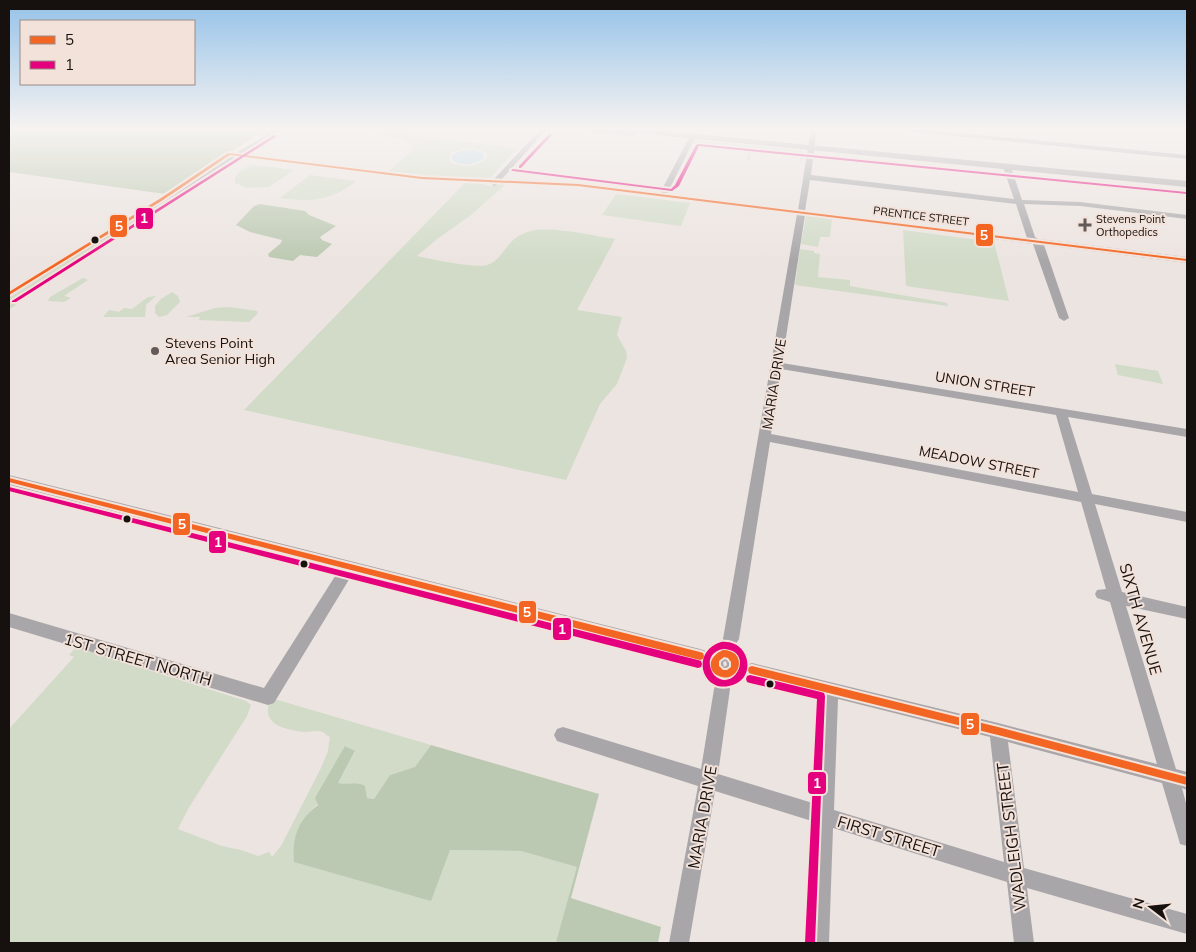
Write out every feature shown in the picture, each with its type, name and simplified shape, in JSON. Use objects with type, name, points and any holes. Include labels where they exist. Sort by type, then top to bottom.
[{"type":"main road","points":[[1075,173],[1187,184]]},
{"type":"street","points":[[9,294],[202,173]]},
{"type":"street","name":"PRENTICE STREET","points":[[386,173],[495,183],[566,184],[1187,260]]},
{"type":"street","points":[[495,183],[504,173]]},
{"type":"street","points":[[663,195],[674,173]]},
{"type":"street","name":"MARIA DRIVE","points":[[679,943],[708,781],[722,689],[718,680],[733,645],[731,639],[807,173]]},
{"type":"street","points":[[1009,173],[1031,238],[1038,244],[1064,318]]},
{"type":"street","points":[[806,178],[1019,202],[1080,204],[1187,217]]},
{"type":"street","name":"UNION STREET","points":[[777,365],[1187,433]]},
{"type":"street","name":"SIXTH AVENUE","points":[[1061,412],[1086,498],[1109,596],[1169,776],[1187,837]]},
{"type":"street","name":"MEADOW STREET","points":[[765,438],[1187,517]]},
{"type":"street","points":[[9,480],[700,656],[705,662],[725,664],[742,673],[752,670],[998,731],[1187,781]]},
{"type":"street","name":"1ST STREET NORTH","points":[[9,620],[268,697],[349,567]]},
{"type":"street","points":[[1109,596],[1187,613]]},
{"type":"street","points":[[819,943],[830,689]]},
{"type":"street","name":"WADLEIGH STREET","points":[[998,731],[1024,943]]},
{"type":"street","name":"FIRST STREET","points":[[562,735],[1015,875],[1187,924]]},
{"type":"green space","points":[[19,173],[197,173],[165,194]]},
{"type":"green space","points":[[289,173],[269,187],[247,188],[235,183],[237,174]]},
{"type":"green space","points":[[409,173],[494,173],[490,178],[447,177],[447,174],[446,177]]},
{"type":"green space","points":[[310,175],[356,181],[338,193],[329,196],[311,200],[280,198]]},
{"type":"green space","points":[[465,183],[488,186],[506,184],[471,215],[417,256],[485,266],[495,261],[516,238],[531,231],[561,231],[615,239],[577,310],[622,317],[617,335],[626,351],[627,358],[617,384],[600,404],[566,480],[244,410]]},
{"type":"green space","points":[[616,194],[690,203],[681,226],[602,215]]},
{"type":"green space","points":[[260,204],[305,211],[309,215],[336,226],[320,237],[322,240],[332,244],[317,257],[300,255],[293,261],[269,257],[268,254],[282,240],[250,232],[236,225],[254,206]]},
{"type":"green space","points":[[140,216],[153,216],[152,219],[147,220],[16,302],[15,306],[9,309],[9,298]]},
{"type":"green space","points":[[806,216],[832,218],[830,237],[820,237],[818,247],[801,244]]},
{"type":"green space","points":[[903,230],[994,242],[1009,301],[906,286]]},
{"type":"green space","points":[[800,249],[820,254],[818,277],[850,280],[850,286],[947,303],[948,306],[795,285]]},
{"type":"green space","points":[[83,278],[88,280],[64,296],[71,298],[64,302],[48,301],[50,297]]},
{"type":"green space","points":[[172,292],[178,296],[180,302],[167,315],[159,317],[155,313],[155,306],[161,299]]},
{"type":"green space","points":[[156,296],[146,305],[145,317],[103,317],[109,310],[119,312],[124,308],[132,309],[148,297]]},
{"type":"green space","points":[[229,307],[257,311],[258,313],[249,322],[199,320],[200,317],[186,317],[215,308]]},
{"type":"green space","points":[[1115,364],[1158,371],[1163,384],[1118,375]]},
{"type":"green space","points":[[76,647],[246,701],[251,705],[247,716],[188,809],[178,829],[222,846],[258,856],[269,852],[272,857],[281,846],[321,768],[328,751],[330,737],[321,731],[296,731],[275,724],[268,714],[271,698],[431,745],[416,767],[390,775],[374,799],[367,798],[365,786],[338,783],[355,752],[346,746],[318,804],[310,811],[295,862],[384,887],[450,850],[521,851],[578,867],[556,942],[559,943],[9,943],[9,729],[74,657],[69,655]]},
{"type":"green space","points":[[431,745],[599,794],[571,898],[661,927],[658,943],[556,942],[577,867],[521,851],[450,850],[431,901],[294,862],[295,837],[301,823],[318,805],[315,798],[345,746],[355,751],[338,783],[355,783],[365,786],[367,798],[374,799],[390,775],[415,767]]},
{"type":"transit line","name":"5","points":[[9,294],[200,173]]},
{"type":"transit line","name":"1","points":[[14,301],[216,173]]},
{"type":"transit line","name":"5","points":[[385,173],[422,178],[578,185],[1187,260]]},
{"type":"transit line","name":"1","points":[[540,173],[672,190],[677,186],[683,173]]},
{"type":"transit line","name":"1","points":[[987,173],[1186,193]]},
{"type":"transit line","name":"5","points":[[9,480],[700,656]]},
{"type":"transit line","name":"1","points":[[9,489],[698,664]]},
{"type":"transit line","name":"1","points":[[725,645],[738,651],[744,664],[738,677],[725,683],[712,677],[706,664],[712,651],[725,645]]},
{"type":"transit line","name":"5","points":[[725,654],[732,657],[735,664],[732,671],[725,674],[718,671],[715,664],[718,657],[725,654]]},
{"type":"transit line","name":"5","points":[[752,670],[998,731],[1187,781]]},
{"type":"transit line","name":"1","points":[[750,679],[821,696],[810,943]]},
{"type":"place","name":"Stevens Point Orthopedics","points":[[1085,225]]},
{"type":"place","name":"Stevens Point Area Senior High","points":[[155,351]]}]
